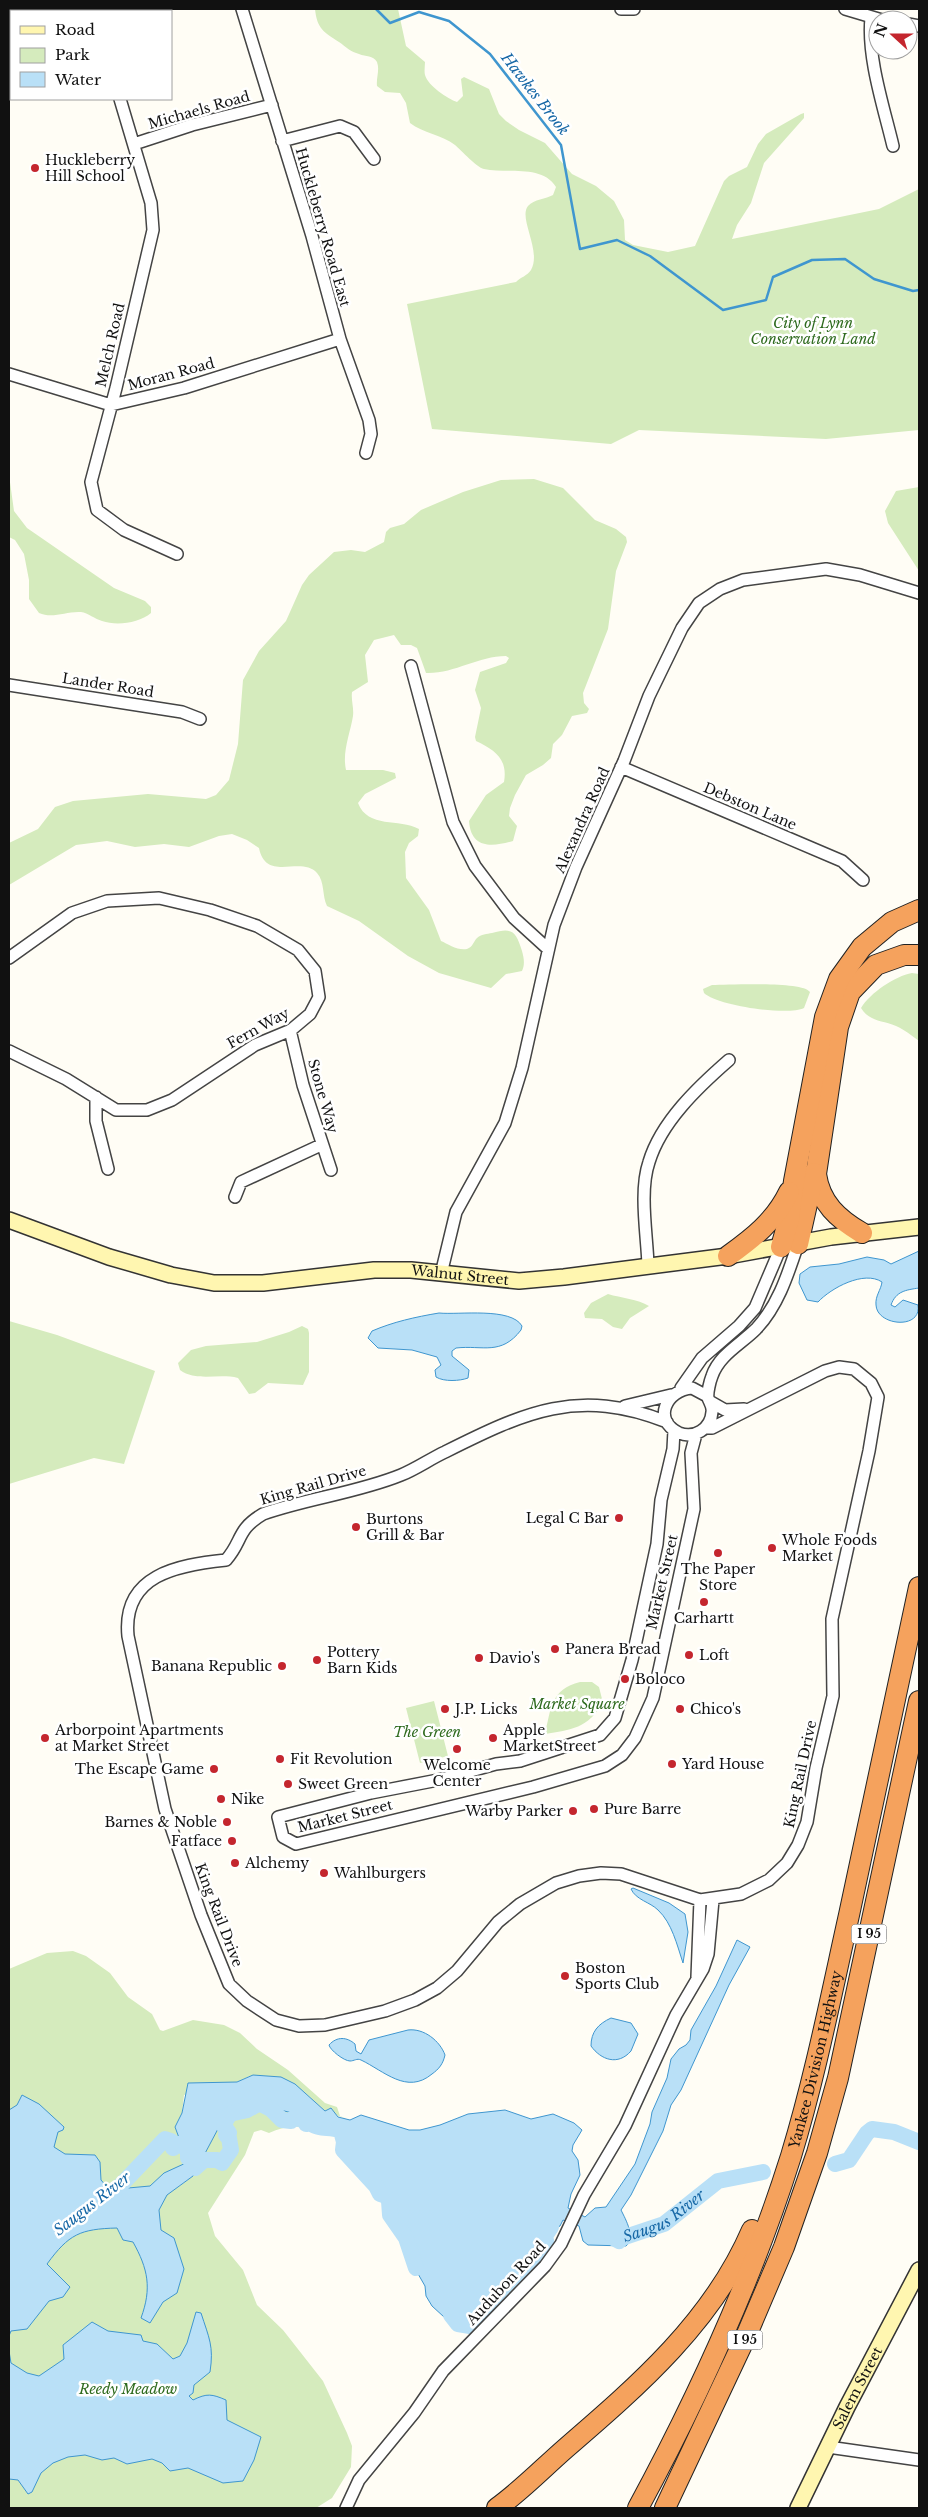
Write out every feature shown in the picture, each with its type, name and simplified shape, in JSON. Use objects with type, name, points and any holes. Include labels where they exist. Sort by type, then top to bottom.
[{"type":"highway","points":[[790,1246],[789,1218],[794,1181],[825,1017],[839,979],[862,947],[892,922],[919,910]]},
{"type":"highway","points":[[790,1246],[817,1159],[838,1027],[850,992],[876,965],[904,955],[919,955]]},
{"type":"highway","points":[[817,1159],[817,1184],[823,1198],[842,1221],[862,1232]]},
{"type":"highway","points":[[728,1256],[757,1235],[772,1220],[784,1203],[794,1181]]},
{"type":"highway","name":"Yankee Division Highway","points":[[638,2508],[695,2393],[751,2266],[779,2192],[806,2103],[919,1587]]},
{"type":"highway","name":"Yankee Division Highway","points":[[665,2508],[732,2369],[784,2247],[817,2153],[838,2078],[919,1701]]},
{"type":"highway","points":[[503,2506],[648,2376],[671,2353],[706,2308],[744,2248],[806,2103]]},
{"type":"highway","points":[[676,2508],[732,2369]]},
{"type":"main road","name":"Walnut Street","points":[[9,1220],[109,1257],[170,1275],[214,1283],[263,1283],[374,1270],[518,1280],[728,1256],[862,1232],[919,1227]]},
{"type":"main road","name":"Salem Street","points":[[798,2508],[919,2270]]},
{"type":"street","name":"Huckleberry Road East","points":[[242,9],[340,339],[370,425],[371,434],[366,453]]},
{"type":"street","points":[[621,9],[634,9]]},
{"type":"street","points":[[845,9],[868,16]]},
{"type":"street","points":[[875,60],[893,146]]},
{"type":"street","name":"Melch Road","points":[[120,100],[151,203],[153,230],[91,482],[97,510],[124,530],[177,554]]},
{"type":"street","name":"Michaels Road","points":[[134,144],[192,125],[272,105]]},
{"type":"street","points":[[282,141],[340,126],[354,132],[374,159]]},
{"type":"street","name":"Moran Road","points":[[111,405],[184,388],[340,339]]},
{"type":"street","points":[[9,374],[111,405]]},
{"type":"street","name":"Alexandra Road","points":[[441,1274],[456,1212],[505,1123],[522,1068],[554,925],[576,867],[621,767],[649,696],[682,628],[699,603],[720,589],[743,580],[826,569],[860,575],[919,594]]},
{"type":"street","points":[[411,666],[453,822],[475,866],[514,918],[548,949]]},
{"type":"street","name":"Lander Road","points":[[9,685],[182,712],[200,719]]},
{"type":"street","name":"Debston Lane","points":[[621,767],[842,861],[863,880]]},
{"type":"street","name":"Fern Way","points":[[9,958],[72,914],[108,901],[158,898],[210,910],[257,926],[298,950],[315,971],[319,997],[310,1014],[290,1030],[255,1045],[172,1100],[147,1110],[116,1110],[66,1078],[9,1051]]},
{"type":"street","name":"Stone Way","points":[[290,1030],[303,1085],[321,1145],[331,1170]]},
{"type":"street","points":[[648,1265],[645,1180],[648,1163],[668,1125],[706,1081],[729,1060]]},
{"type":"street","points":[[96,1097],[96,1121],[108,1170]]},
{"type":"street","points":[[235,1197],[241,1182],[321,1145]]},
{"type":"street","points":[[671,1395],[682,1388],[702,1358],[739,1326],[755,1308],[790,1246]]},
{"type":"street","name":"Market Street","points":[[671,1395],[665,1406],[671,1426],[673,1448],[661,1500],[657,1544],[632,1660],[616,1718],[600,1735],[520,1762],[496,1764],[438,1780],[371,1793],[278,1818],[283,1837],[296,1844],[533,1787],[605,1766],[622,1755],[635,1738],[653,1698],[694,1509],[691,1453],[701,1431],[711,1420],[712,1411],[709,1399],[712,1375],[722,1358],[756,1328],[777,1299],[790,1246]]},
{"type":"street","name":"King Rail Drive","points":[[671,1426],[621,1407],[592,1403],[523,1415],[471,1439],[402,1475],[263,1514],[244,1528],[232,1553],[226,1560],[195,1563],[163,1574],[142,1586],[129,1608],[126,1621],[165,1809],[201,1915],[229,1984],[247,2001],[276,2020],[299,2026],[317,2026],[405,2005],[437,1988],[457,1971],[498,1922],[520,1904],[556,1883],[578,1876],[601,1873],[620,1874],[700,1900],[714,1900],[741,1894],[769,1880],[794,1853],[807,1822],[816,1768],[833,1696],[832,1619],[869,1451],[878,1398],[871,1383],[854,1369],[839,1367],[825,1372],[712,1428],[701,1431]]},
{"type":"street","points":[[682,1388],[692,1388],[709,1399]]},
{"type":"street","name":"King Rail Drive","points":[[621,1407],[671,1395]]},
{"type":"street","name":"King Rail Drive","points":[[709,1399],[732,1411],[756,1406]]},
{"type":"street","points":[[671,1426],[684,1435],[701,1431]]},
{"type":"street","name":"Audubon Road","points":[[697,1977],[700,1900]]},
{"type":"street","name":"Audubon Road","points":[[346,2508],[359,2480],[414,2413],[443,2371],[545,2266],[557,2251],[584,2195],[625,2126],[668,2032],[708,1954],[714,1900]]},
{"type":"street","points":[[828,2446],[919,2460]]},
{"type":"green space","name":"City of Lynn Conservation Land","points":[[315,9],[398,9],[406,46],[425,62],[425,75],[434,88],[457,102],[463,96],[461,79],[464,77],[489,89],[499,114],[506,121],[545,143],[572,174],[596,186],[614,201],[624,220],[625,240],[633,245],[668,252],[695,246],[724,181],[729,176],[747,167],[758,144],[766,134],[804,113],[804,118],[764,163],[751,203],[737,225],[732,239],[879,209],[919,189],[919,430],[826,439],[639,430],[611,444],[432,429],[407,304],[516,282],[528,274],[534,262],[534,254],[526,211],[533,202],[553,195],[556,187],[542,175],[523,171],[481,168],[455,145],[410,123],[406,103],[400,93],[385,92],[377,86],[377,62],[371,57],[351,51],[325,32],[317,21]]},
{"type":"green space","points":[[9,475],[14,511],[27,528],[114,588],[145,601],[151,607],[151,613],[134,621],[108,623],[81,612],[54,615],[39,613],[29,599],[29,580],[24,554],[15,540],[9,537]]},
{"type":"green space","points":[[534,479],[563,488],[595,520],[616,529],[626,537],[627,542],[616,571],[608,629],[583,693],[584,703],[589,709],[587,713],[572,716],[562,735],[553,744],[551,758],[526,775],[510,808],[509,816],[517,826],[513,841],[490,845],[484,844],[474,837],[469,821],[486,795],[504,782],[504,767],[499,756],[476,741],[475,737],[481,708],[475,690],[480,672],[506,663],[509,658],[506,656],[486,659],[446,671],[426,673],[417,648],[411,645],[401,645],[394,635],[374,640],[365,655],[368,682],[352,692],[353,716],[345,756],[346,770],[383,770],[395,773],[396,778],[365,794],[358,803],[363,811],[376,820],[419,829],[418,836],[409,843],[405,852],[406,878],[429,910],[441,941],[457,948],[467,949],[480,936],[504,930],[512,932],[518,939],[523,954],[524,966],[522,971],[506,974],[491,988],[439,973],[408,956],[359,921],[327,906],[320,877],[310,868],[302,866],[276,867],[269,864],[263,858],[259,848],[247,840],[232,834],[219,836],[189,847],[164,844],[135,847],[107,841],[76,845],[9,885],[9,843],[38,829],[55,807],[73,801],[148,794],[206,799],[216,795],[229,780],[238,744],[243,680],[259,651],[286,621],[302,585],[309,575],[334,552],[351,550],[365,552],[384,542],[386,532],[390,528],[404,524],[421,510],[463,492],[501,480]]},
{"type":"green space","points":[[919,487],[919,571],[888,523],[885,511],[896,491]]},
{"type":"green space","points":[[912,973],[919,974],[919,1041],[891,1024],[868,1016],[861,1008],[870,997],[884,986]]},
{"type":"green space","points":[[712,985],[794,986],[810,992],[804,1008],[784,1011],[769,1010],[738,1006],[712,998],[704,993],[703,989]]},
{"type":"green space","points":[[608,1294],[635,1300],[649,1306],[630,1318],[622,1329],[613,1327],[602,1319],[585,1318],[584,1313],[591,1303]]},
{"type":"green space","points":[[9,1321],[57,1335],[155,1371],[124,1464],[94,1458],[9,1484]]},
{"type":"green space","points":[[302,1326],[308,1329],[309,1333],[309,1372],[303,1385],[268,1383],[255,1393],[249,1394],[238,1378],[193,1376],[180,1370],[178,1363],[191,1350],[206,1346],[257,1342]]},
{"type":"green space","name":"Market Square","points":[[580,1682],[592,1682],[599,1687],[603,1703],[585,1723],[571,1729],[545,1734],[551,1708],[558,1695],[563,1689]]},
{"type":"green space","name":"The Green","points":[[434,1701],[448,1756],[420,1763],[406,1708]]},
{"type":"green space","name":"Reedy Meadow","points":[[73,1951],[86,1956],[110,1973],[128,1997],[152,2014],[160,2030],[163,2031],[193,2020],[224,2025],[240,2033],[257,2049],[288,2070],[325,2103],[337,2107],[340,2116],[347,2119],[325,2111],[303,2091],[250,2076],[237,2082],[184,2095],[182,2113],[175,2127],[188,2162],[177,2188],[193,2176],[219,2127],[227,2117],[261,2105],[300,2115],[325,2128],[332,2122],[344,2131],[344,2133],[340,2129],[329,2128],[325,2134],[304,2127],[290,2127],[269,2133],[261,2130],[254,2132],[245,2155],[208,2213],[215,2236],[243,2270],[257,2305],[283,2330],[323,2381],[352,2446],[351,2467],[332,2498],[316,2508],[9,2508],[9,1969],[47,1953]]},
{"type":"water","points":[[919,1251],[919,1288],[899,1294],[891,1305],[895,1307],[903,1300],[918,1305],[917,1313],[907,1322],[891,1321],[878,1312],[876,1302],[882,1282],[875,1279],[857,1279],[848,1282],[831,1291],[818,1302],[807,1300],[799,1283],[800,1274],[810,1267],[839,1264],[867,1257],[884,1260],[891,1264]]},
{"type":"water","points":[[439,1313],[496,1314],[516,1320],[522,1326],[514,1338],[499,1346],[491,1348],[456,1348],[452,1351],[452,1356],[469,1370],[468,1378],[456,1380],[443,1380],[436,1377],[435,1370],[441,1365],[437,1357],[412,1350],[378,1348],[368,1338],[372,1331],[388,1325]]},
{"type":"water","points":[[633,1888],[669,1903],[685,1914],[688,1932],[683,1963],[674,1935],[663,1915],[655,1907],[636,1896],[631,1889]]},
{"type":"water","points":[[737,1940],[750,1947],[729,1985],[681,2090],[671,2105],[663,2131],[631,2195],[621,2210],[630,2234],[629,2243],[626,2246],[588,2245],[583,2241],[579,2226],[563,2220],[560,2226],[554,2229],[536,2258],[515,2281],[469,2326],[456,2325],[451,2318],[444,2317],[432,2306],[426,2296],[425,2286],[406,2253],[410,2245],[407,2234],[384,2199],[378,2185],[359,2160],[341,2143],[344,2131],[332,2122],[325,2128],[320,2128],[314,2121],[300,2115],[261,2105],[227,2117],[219,2127],[193,2176],[167,2195],[159,2210],[161,2230],[174,2238],[184,2269],[177,2293],[163,2302],[150,2323],[141,2318],[146,2297],[147,2279],[138,2252],[133,2242],[123,2240],[117,2228],[104,2229],[76,2235],[62,2246],[47,2264],[70,2287],[63,2297],[49,2301],[27,2329],[11,2331],[9,2336],[9,2110],[17,2105],[22,2095],[39,2104],[64,2127],[63,2130],[58,2132],[54,2147],[65,2154],[95,2155],[100,2162],[101,2180],[114,2195],[128,2188],[150,2186],[164,2173],[188,2162],[175,2127],[182,2113],[188,2083],[237,2082],[253,2075],[281,2077],[295,2084],[325,2111],[331,2108],[338,2117],[350,2120],[361,2115],[409,2130],[420,2130],[440,2125],[468,2114],[505,2110],[531,2119],[553,2114],[574,2123],[582,2130],[573,2145],[572,2151],[578,2160],[580,2175],[571,2194],[568,2208],[585,2217],[595,2208],[606,2207],[635,2164],[650,2124],[652,2112],[667,2078],[671,2059],[690,2040],[691,2030],[716,1986]]},
{"type":"water","points":[[611,2018],[631,2023],[638,2034],[631,2051],[621,2059],[605,2058],[591,2046],[592,2037],[596,2029]]},
{"type":"water","points":[[408,2030],[420,2031],[431,2036],[445,2055],[439,2068],[423,2080],[414,2082],[396,2079],[360,2059],[350,2061],[344,2059],[329,2045],[339,2039],[349,2040],[355,2044],[356,2051],[361,2054],[369,2040]]},
{"type":"water","points":[[196,2312],[201,2313],[208,2336],[211,2348],[211,2363],[210,2372],[194,2385],[193,2393],[189,2396],[193,2400],[210,2395],[226,2400],[227,2420],[261,2437],[254,2460],[243,2481],[223,2483],[188,2468],[170,2471],[162,2463],[152,2459],[127,2464],[114,2458],[102,2460],[85,2455],[68,2457],[53,2463],[41,2473],[32,2492],[28,2494],[18,2480],[9,2479],[9,2351],[11,2363],[27,2373],[39,2376],[64,2359],[63,2345],[92,2322],[108,2331],[141,2335],[143,2341],[157,2344],[173,2359],[180,2356],[187,2343]]},
{"type":"waterway","name":"Hawkes Brook","points":[[376,9],[390,23],[419,12],[449,21],[490,54],[561,145],[580,249],[617,240],[650,256],[723,310],[766,300],[773,277],[812,260],[845,259],[874,279],[913,291],[919,290]]},
{"type":"waterway","name":"Saugus River","points":[[94,2205],[120,2186],[165,2139],[171,2141],[173,2148],[174,2144],[180,2144],[188,2150],[188,2158],[197,2157],[195,2168],[204,2160],[217,2160],[222,2163],[231,2150],[229,2138],[226,2135],[229,2133],[224,2126],[228,2117],[261,2104],[271,2109],[282,2120],[291,2121],[294,2118],[304,2120],[306,2124],[312,2121],[313,2125],[341,2131],[344,2142],[343,2150],[376,2186],[380,2194],[386,2196],[389,2201],[390,2215],[406,2238],[416,2268]]},
{"type":"waterway","name":"Saugus River","points":[[835,2164],[849,2160],[867,2133],[872,2129],[894,2132],[919,2142]]},
{"type":"waterway","name":"Saugus River","points":[[612,2237],[619,2241],[622,2238],[664,2224],[718,2181],[763,2172]]},
{"type":"waterway","name":"Saugus River","points":[[451,2315],[458,2324],[470,2326],[486,2312],[487,2305],[508,2283],[545,2254],[548,2250],[545,2236],[551,2227]]},
{"type":"place","name":"Huckleberry Hill School","points":[[35,168]]},
{"type":"place","name":"Legal C Bar","points":[[619,1518]]},
{"type":"place","name":"Burtons Grill & Bar","points":[[356,1527]]},
{"type":"place","name":"Whole Foods Market","points":[[772,1548]]},
{"type":"place","name":"The Paper Store","points":[[718,1553]]},
{"type":"place","name":"Carhartt","points":[[704,1602]]},
{"type":"place","name":"Panera Bread","points":[[555,1649]]},
{"type":"place","name":"Loft","points":[[689,1655]]},
{"type":"place","name":"Davio's","points":[[479,1658]]},
{"type":"place","name":"Pottery Barn Kids","points":[[317,1660]]},
{"type":"place","name":"Banana Republic","points":[[282,1666]]},
{"type":"place","name":"Boloco","points":[[625,1679]]},
{"type":"place","name":"J.P. Licks","points":[[445,1709]]},
{"type":"place","name":"Chico's","points":[[680,1709]]},
{"type":"place","name":"Arborpoint Apartments at Market Street","points":[[45,1738]]},
{"type":"place","name":"Apple MarketStreet","points":[[493,1738]]},
{"type":"place","name":"Welcome Center","points":[[457,1749]]},
{"type":"place","name":"Fit Revolution","points":[[280,1759]]},
{"type":"place","name":"Yard House","points":[[672,1764]]},
{"type":"place","name":"The Escape Game","points":[[214,1769]]},
{"type":"place","name":"Sweet Green","points":[[288,1784]]},
{"type":"place","name":"Nike","points":[[221,1799]]},
{"type":"place","name":"Pure Barre","points":[[594,1809]]},
{"type":"place","name":"Warby Parker","points":[[573,1811]]},
{"type":"place","name":"Barnes & Noble","points":[[227,1822]]},
{"type":"place","name":"Fatface","points":[[232,1841]]},
{"type":"place","name":"Alchemy","points":[[235,1863]]},
{"type":"place","name":"Wahlburgers","points":[[324,1873]]},
{"type":"place","name":"Boston Sports Club","points":[[565,1976]]}]
